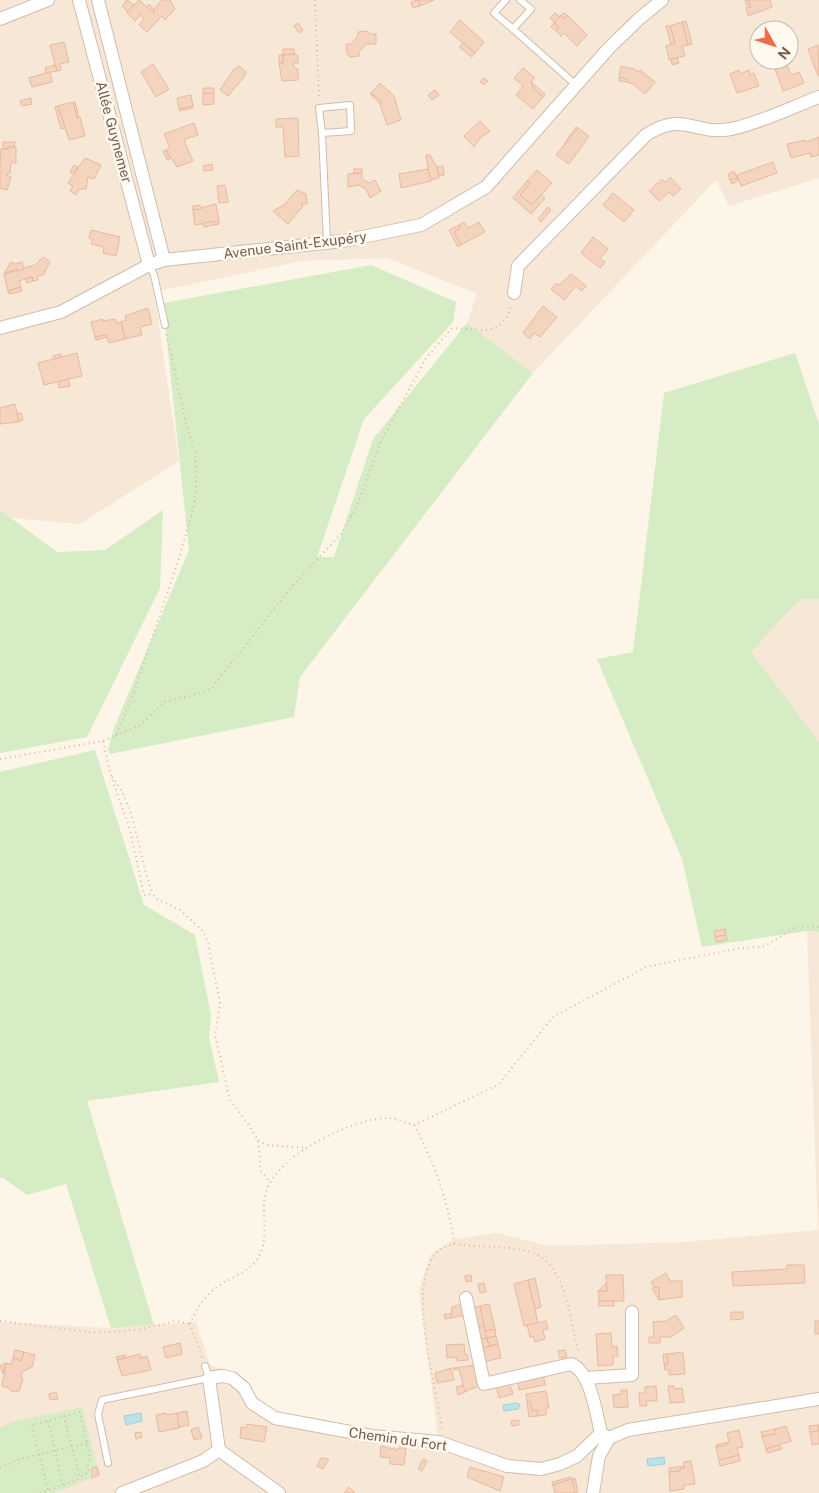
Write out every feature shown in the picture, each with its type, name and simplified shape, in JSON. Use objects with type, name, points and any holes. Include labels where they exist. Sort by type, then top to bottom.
[{"type":"street","points":[[0,19],[48,0]]},
{"type":"street","name":"Allée Guynemer","points":[[79,0],[149,265]]},
{"type":"street","name":"Allée Guynemer","points":[[98,0],[164,260]]},
{"type":"street","name":"Avenue Saint-Exupéry","points":[[0,328],[61,312],[149,265],[164,260],[327,242],[343,242],[420,225],[486,186],[576,85],[634,24],[662,0]]},
{"type":"street","points":[[514,293],[518,266],[646,134],[661,125],[675,122],[714,131],[733,129],[819,98]]},
{"type":"street","points":[[466,1298],[484,1384],[571,1364],[578,1367],[586,1378],[605,1435],[592,1493]]},
{"type":"street","points":[[586,1378],[632,1374],[632,1312]]},
{"type":"street","points":[[207,1372],[219,1450],[279,1493]]},
{"type":"street","name":"Chemin du Fort","points":[[207,1372],[232,1378],[244,1388],[252,1403],[275,1418],[372,1436],[439,1442],[507,1466],[541,1469],[577,1456],[605,1435],[819,1398]]},
{"type":"street","points":[[122,1493],[204,1462],[219,1450]]},
{"type":"lane","points":[[506,0],[494,13],[576,85]]},
{"type":"lane","points":[[513,29],[531,9],[520,0]]},
{"type":"lane","points":[[322,133],[351,131],[350,105],[319,108],[322,133],[327,242]]},
{"type":"lane","points":[[149,265],[154,275],[165,325]]},
{"type":"lane","name":"Chemin du Fort","points":[[108,1463],[98,1414],[102,1400],[207,1372]]},
{"type":"path","points":[[315,0],[319,108]]},
{"type":"path","points":[[0,759],[103,741],[140,725],[166,701],[190,696],[212,688],[292,586],[341,534],[357,506],[381,441],[426,358],[452,328],[468,328],[482,332],[495,329],[509,312],[514,293]]},
{"type":"path","points":[[116,735],[133,695],[194,507],[196,487],[195,451],[187,427],[165,325]]},
{"type":"path","points":[[103,741],[111,776],[130,830],[144,895],[153,894],[187,916],[203,931],[213,966],[220,1012],[214,1035],[230,1100],[249,1125],[258,1141],[261,1171],[270,1182]]},
{"type":"path","points":[[111,776],[119,786],[153,894]]},
{"type":"path","points":[[207,1372],[190,1324],[196,1310],[211,1291],[247,1270],[260,1256],[264,1238],[265,1194],[270,1182],[286,1163],[349,1125],[388,1118],[414,1125],[498,1085],[552,1018],[646,967],[735,949],[765,946],[798,926],[819,927]]},
{"type":"path","points":[[414,1125],[426,1149],[451,1221],[454,1244]]},
{"type":"path","points":[[258,1141],[267,1145],[308,1149]]},
{"type":"path","points":[[439,1442],[442,1432],[426,1344],[424,1292],[432,1258],[443,1247],[454,1244],[531,1252],[552,1268],[563,1287],[580,1356],[578,1367]]},
{"type":"path","points":[[0,1321],[97,1333],[137,1330],[176,1321],[190,1324]]},
{"type":"path","points":[[40,1493],[80,1479],[89,1472],[90,1458],[80,1412],[32,1425],[48,1490]]},
{"type":"path","points":[[64,1416],[80,1479]]},
{"type":"path","points":[[48,1420],[63,1485]]},
{"type":"path","points":[[0,1468],[20,1459],[87,1443]]},
{"type":"shaded area","points":[[0,0],[819,0],[819,178],[729,206],[716,180],[533,373],[467,323],[477,294],[388,258],[302,261],[154,292],[179,461],[80,524],[0,517]]},
{"type":"shaded area","points":[[800,599],[819,599],[819,742],[751,652]]},
{"type":"shaded area","points":[[807,931],[819,932],[819,1493],[0,1493],[0,1322],[111,1328],[196,1322],[210,1365],[238,1373],[259,1402],[284,1416],[373,1431],[438,1437],[419,1290],[431,1254],[454,1239],[497,1233],[549,1246],[684,1242],[818,1230]]},
{"type":"green space","points":[[371,265],[456,302],[453,322],[364,419],[317,557],[334,557],[373,439],[467,323],[533,373],[300,677],[294,717],[110,754],[108,750],[114,728],[189,550],[163,303]]},
{"type":"green space","points":[[795,353],[819,424],[819,599],[800,599],[751,652],[819,742],[819,932],[807,931],[702,947],[682,859],[597,659],[633,652],[664,393]]},
{"type":"green space","points":[[0,510],[57,552],[105,550],[163,510],[160,588],[87,737],[0,753]]},
{"type":"green space","points":[[95,750],[144,905],[195,935],[211,1015],[209,1037],[219,1082],[87,1101],[154,1325],[111,1328],[66,1184],[27,1195],[2,1177],[0,1178],[0,772]]},
{"type":"green space","points":[[82,1407],[99,1475],[54,1493],[0,1493],[0,1428],[12,1422]]},
{"type":"water","points":[[517,1403],[520,1405],[518,1409],[504,1411],[503,1405]]},
{"type":"water","points":[[141,1413],[142,1421],[126,1425],[124,1416]]},
{"type":"water","points":[[664,1457],[665,1464],[648,1466],[647,1459]]},
{"type":"building","points":[[127,0],[134,5],[128,12],[122,6]]},
{"type":"building","points":[[139,0],[154,13],[153,10],[162,0],[170,0],[175,9],[165,20],[162,16],[147,32],[139,25],[144,19],[140,15],[135,21],[127,13]]},
{"type":"building","points":[[418,0],[434,0],[420,6]]},
{"type":"building","points":[[418,0],[420,6],[413,8],[411,2]]},
{"type":"building","points":[[745,0],[748,0],[751,7],[747,8]]},
{"type":"building","points":[[748,0],[770,0],[772,7],[748,16],[746,8],[751,7]]},
{"type":"building","points":[[149,4],[154,9],[154,13],[147,7]]},
{"type":"building","points":[[555,13],[560,17],[555,23],[550,18]]},
{"type":"building","points":[[563,13],[567,15],[564,19],[560,16]]},
{"type":"building","points":[[567,15],[587,35],[577,46],[564,33],[561,36],[556,31],[559,27],[554,23],[560,16],[564,19]]},
{"type":"building","points":[[460,20],[484,42],[475,53],[450,32]]},
{"type":"building","points":[[686,21],[692,44],[688,45],[682,22]]},
{"type":"building","points":[[682,22],[688,45],[682,46],[685,56],[669,60],[666,46],[675,43],[670,26]]},
{"type":"building","points":[[298,23],[303,30],[299,33],[294,26]]},
{"type":"building","points":[[554,23],[559,27],[556,31],[551,27]]},
{"type":"building","points":[[666,26],[670,26],[675,43],[671,44]]},
{"type":"building","points":[[367,31],[370,34],[376,34],[376,44],[366,44],[359,52],[359,56],[350,57],[347,53],[346,44],[351,44],[358,36],[358,32]]},
{"type":"building","points":[[64,42],[69,62],[60,64],[61,70],[57,71],[50,45]]},
{"type":"building","points":[[463,43],[475,53],[472,57],[459,47]]},
{"type":"building","points":[[818,45],[819,76],[808,49]]},
{"type":"building","points":[[283,49],[294,49],[294,54],[283,55]]},
{"type":"building","points":[[294,54],[298,56],[298,63],[293,63],[294,67],[298,69],[298,80],[282,81],[279,63],[283,63],[283,55]]},
{"type":"building","points":[[279,55],[283,55],[283,63],[279,63]]},
{"type":"building","points":[[677,58],[679,63],[672,65],[671,59]]},
{"type":"building","points":[[153,64],[169,89],[156,97],[141,72]]},
{"type":"building","points":[[55,65],[57,71],[46,73],[45,68]]},
{"type":"building","points":[[239,66],[246,72],[228,96],[220,90],[234,69]]},
{"type":"building","points":[[621,66],[638,72],[640,70],[655,82],[645,94],[633,84],[627,82],[627,79],[619,77]]},
{"type":"building","points":[[523,68],[535,78],[531,82],[534,89],[543,97],[533,109],[516,95],[523,86],[514,78]]},
{"type":"building","points":[[739,70],[740,74],[749,70],[750,75],[754,73],[759,86],[737,93],[730,74]]},
{"type":"building","points":[[775,70],[789,70],[791,75],[799,72],[804,83],[783,91]]},
{"type":"building","points":[[50,72],[52,82],[32,87],[29,78]]},
{"type":"building","points":[[619,77],[627,79],[627,82],[619,81]]},
{"type":"building","points":[[484,78],[488,81],[484,85],[480,82]]},
{"type":"building","points":[[531,82],[545,94],[543,97],[534,89]]},
{"type":"building","points":[[380,83],[394,96],[401,120],[387,125],[380,104],[382,102],[371,93]]},
{"type":"building","points":[[203,88],[214,88],[214,93],[203,94]]},
{"type":"building","points":[[435,90],[439,95],[432,100],[428,95]]},
{"type":"building","points":[[214,93],[214,104],[203,105],[203,94]]},
{"type":"building","points":[[370,94],[382,102],[380,104]]},
{"type":"building","points":[[191,95],[193,106],[179,109],[177,98]]},
{"type":"building","points":[[31,98],[32,104],[22,106],[20,101]]},
{"type":"building","points":[[73,102],[75,102],[79,118],[77,118]]},
{"type":"building","points":[[73,102],[77,118],[80,117],[85,136],[69,140],[58,106]]},
{"type":"building","points":[[58,106],[65,128],[61,129],[55,107]]},
{"type":"building","points":[[193,106],[193,108],[180,111],[179,109]]},
{"type":"building","points":[[298,118],[299,156],[285,157],[283,127],[276,127],[276,119]]},
{"type":"building","points":[[480,121],[490,131],[480,138],[474,147],[464,136]]},
{"type":"building","points":[[194,123],[198,135],[185,139],[193,161],[177,167],[166,150],[170,148],[164,134]]},
{"type":"building","points":[[576,127],[578,128],[566,145],[564,144]]},
{"type":"building","points":[[578,128],[589,136],[569,164],[556,155]]},
{"type":"building","points":[[819,137],[819,155],[811,157],[810,153],[791,158],[787,144],[805,140],[806,142]]},
{"type":"building","points":[[3,142],[15,142],[14,147],[3,149]]},
{"type":"building","points":[[8,147],[16,147],[16,163],[11,163],[10,173],[6,175],[11,177],[7,190],[0,188],[0,166],[1,149],[8,149]]},
{"type":"building","points":[[166,150],[170,159],[167,160],[163,151]]},
{"type":"building","points":[[426,155],[430,155],[437,167],[439,178],[430,180]]},
{"type":"building","points":[[85,158],[101,165],[94,179],[88,177],[86,189],[79,189],[76,195],[70,191],[73,186],[68,183]]},
{"type":"building","points":[[773,162],[777,173],[741,186],[737,175]]},
{"type":"building","points":[[212,164],[213,170],[204,171],[203,166]]},
{"type":"building","points":[[74,165],[78,167],[74,174],[70,172]]},
{"type":"building","points":[[443,166],[444,175],[439,176],[437,167]]},
{"type":"building","points":[[354,169],[362,169],[362,173],[354,173]]},
{"type":"building","points":[[428,169],[431,181],[401,188],[399,174]]},
{"type":"building","points":[[537,170],[552,183],[532,205],[520,195],[530,183],[527,181]]},
{"type":"building","points":[[734,171],[737,178],[730,180],[728,174]]},
{"type":"building","points":[[362,173],[362,179],[369,183],[375,180],[381,191],[370,198],[366,189],[359,185],[348,187],[348,174]]},
{"type":"building","points":[[670,177],[681,189],[673,196],[669,192],[659,201],[649,191],[662,179],[665,182]]},
{"type":"building","points":[[737,178],[738,181],[732,184],[730,180]]},
{"type":"building","points":[[527,181],[530,183],[520,195],[532,205],[541,195],[545,198],[531,214],[513,198]]},
{"type":"building","points":[[225,185],[228,202],[219,203],[217,186]]},
{"type":"building","points":[[297,190],[306,194],[307,204],[301,204],[303,206],[288,224],[273,211],[285,204]]},
{"type":"building","points":[[613,193],[634,210],[624,222],[603,205]]},
{"type":"building","points":[[216,204],[219,221],[195,225],[193,210]]},
{"type":"building","points":[[200,205],[201,209],[193,210],[192,206]]},
{"type":"building","points":[[548,207],[551,210],[541,222],[538,219]]},
{"type":"building","points":[[219,221],[219,224],[204,227],[203,223]]},
{"type":"building","points":[[464,222],[468,228],[479,222],[485,232],[461,245],[454,232]]},
{"type":"building","points":[[459,225],[460,228],[454,232],[461,245],[458,247],[449,230]]},
{"type":"building","points":[[91,230],[120,237],[116,256],[103,253],[104,247],[91,244],[93,239],[89,238]]},
{"type":"building","points":[[593,237],[608,249],[600,259],[605,262],[600,268],[581,253]]},
{"type":"building","points":[[43,257],[50,262],[43,275],[37,276],[38,280],[33,281],[32,277],[19,281],[21,287],[8,291],[4,274],[35,265]]},
{"type":"building","points":[[11,262],[15,264],[22,262],[24,269],[17,271],[17,269],[4,274]]},
{"type":"building","points":[[571,274],[586,286],[582,291],[576,286],[564,300],[551,289],[556,283],[559,285]]},
{"type":"building","points":[[32,277],[33,281],[27,283],[26,279]]},
{"type":"building","points":[[21,287],[22,291],[9,294],[8,291]]},
{"type":"building","points":[[543,306],[557,317],[540,337],[534,333],[530,339],[523,333]]},
{"type":"building","points":[[148,308],[152,324],[140,327],[142,335],[125,339],[121,322],[126,320],[125,316]]},
{"type":"building","points":[[103,319],[103,321],[115,319],[116,323],[121,322],[125,339],[109,343],[106,335],[95,337],[91,322]]},
{"type":"building","points":[[106,335],[107,337],[96,340],[95,337]]},
{"type":"building","points":[[77,353],[82,376],[44,385],[38,363]]},
{"type":"building","points":[[61,354],[61,357],[54,359],[53,356]]},
{"type":"building","points":[[68,379],[70,386],[59,388],[58,382]]},
{"type":"building","points":[[15,404],[19,422],[0,424],[0,408]]},
{"type":"building","points":[[21,413],[23,420],[19,421],[17,414]]},
{"type":"building","points":[[725,929],[726,935],[715,937],[714,931]]},
{"type":"building","points":[[726,935],[727,940],[716,942],[715,937]]},
{"type":"building","points":[[787,1265],[804,1265],[805,1283],[733,1286],[732,1272],[787,1269]]},
{"type":"building","points":[[666,1273],[670,1281],[682,1281],[682,1297],[659,1300],[659,1287],[655,1288],[651,1282]]},
{"type":"building","points":[[471,1275],[472,1281],[466,1282],[465,1276]]},
{"type":"building","points":[[606,1275],[623,1275],[624,1301],[599,1301],[598,1291],[607,1291]]},
{"type":"building","points":[[535,1278],[541,1307],[535,1309],[528,1280]]},
{"type":"building","points":[[528,1280],[538,1323],[524,1326],[514,1284]]},
{"type":"building","points":[[484,1283],[486,1292],[480,1293],[478,1284]]},
{"type":"building","points":[[606,1283],[607,1291],[598,1291]]},
{"type":"building","points":[[659,1287],[659,1300],[652,1288]]},
{"type":"building","points":[[599,1301],[614,1301],[614,1306],[599,1306]]},
{"type":"building","points":[[462,1304],[465,1315],[451,1318],[452,1307]]},
{"type":"building","points":[[489,1304],[495,1329],[485,1331],[480,1306]]},
{"type":"building","points":[[480,1306],[484,1326],[475,1328],[471,1308]]},
{"type":"building","points":[[731,1312],[743,1312],[743,1319],[731,1320]]},
{"type":"building","points":[[444,1314],[451,1314],[451,1318],[445,1319]]},
{"type":"building","points":[[676,1315],[684,1328],[671,1337],[660,1337],[660,1343],[649,1343],[649,1337],[654,1337],[653,1322],[666,1321]]},
{"type":"building","points":[[546,1321],[548,1329],[543,1330],[545,1339],[535,1342],[533,1336],[530,1337],[527,1325]]},
{"type":"building","points":[[815,1321],[819,1321],[819,1334],[815,1334]]},
{"type":"building","points":[[484,1326],[487,1338],[478,1340],[475,1328]]},
{"type":"building","points":[[495,1329],[496,1336],[487,1338],[485,1331]]},
{"type":"building","points":[[611,1333],[612,1347],[617,1346],[618,1356],[613,1356],[613,1365],[598,1366],[596,1334]]},
{"type":"building","points":[[496,1336],[498,1344],[489,1346],[487,1338]]},
{"type":"building","points":[[487,1338],[489,1347],[480,1349],[478,1340]]},
{"type":"building","points":[[180,1343],[182,1354],[166,1358],[163,1347]]},
{"type":"building","points":[[464,1344],[465,1355],[468,1355],[468,1360],[457,1361],[456,1357],[447,1358],[446,1345]]},
{"type":"building","points":[[498,1344],[501,1358],[482,1362],[480,1349]]},
{"type":"building","points":[[15,1350],[24,1352],[21,1361],[13,1358]]},
{"type":"building","points":[[565,1350],[567,1357],[560,1358],[558,1351]]},
{"type":"building","points":[[24,1352],[35,1355],[32,1367],[22,1372],[21,1377],[23,1378],[19,1391],[12,1392],[9,1388],[2,1386],[6,1363],[11,1364],[13,1358],[21,1361]]},
{"type":"building","points":[[683,1352],[685,1374],[669,1375],[669,1370],[665,1370],[664,1364],[668,1364],[667,1354]]},
{"type":"building","points":[[140,1354],[140,1358],[147,1356],[151,1370],[122,1376],[117,1360]]},
{"type":"building","points":[[663,1354],[667,1354],[668,1364],[664,1364]]},
{"type":"building","points":[[125,1355],[126,1357],[117,1360],[116,1357]]},
{"type":"building","points":[[6,1363],[3,1374],[0,1366]]},
{"type":"building","points":[[476,1365],[480,1385],[465,1392],[459,1369],[454,1370],[453,1368]]},
{"type":"building","points":[[451,1368],[454,1380],[437,1383],[435,1373]]},
{"type":"building","points":[[543,1373],[545,1385],[519,1390],[518,1379]]},
{"type":"building","points":[[507,1383],[511,1387],[513,1394],[499,1398],[496,1386]]},
{"type":"building","points":[[463,1385],[465,1392],[458,1395],[456,1387]]},
{"type":"building","points":[[656,1386],[657,1401],[646,1401],[647,1406],[640,1406],[639,1393],[645,1393],[645,1387]]},
{"type":"building","points":[[668,1386],[674,1386],[674,1389],[682,1388],[684,1402],[670,1403]]},
{"type":"building","points":[[621,1390],[627,1390],[628,1407],[614,1408],[613,1395],[621,1394]]},
{"type":"building","points":[[546,1391],[549,1408],[546,1408],[546,1415],[538,1416],[537,1410],[532,1411],[530,1402],[527,1402],[526,1394]]},
{"type":"building","points":[[56,1392],[58,1399],[50,1400],[49,1394]]},
{"type":"building","points":[[527,1402],[530,1402],[532,1411],[537,1410],[538,1416],[529,1417]]},
{"type":"building","points":[[187,1411],[189,1425],[179,1427],[177,1413]]},
{"type":"building","points":[[166,1413],[166,1415],[177,1413],[179,1428],[159,1432],[156,1415]]},
{"type":"building","points":[[519,1420],[519,1425],[512,1426],[511,1421]]},
{"type":"building","points":[[247,1424],[267,1427],[264,1442],[240,1438],[241,1427],[246,1428]]},
{"type":"building","points":[[818,1425],[819,1444],[812,1445],[810,1432],[818,1431]]},
{"type":"building","points":[[818,1425],[818,1431],[810,1432],[809,1426]]},
{"type":"building","points":[[786,1426],[791,1441],[766,1449],[762,1436],[776,1434],[775,1429]]},
{"type":"building","points":[[198,1427],[202,1438],[194,1440],[191,1430]]},
{"type":"building","points":[[775,1429],[776,1434],[762,1436],[761,1432]]},
{"type":"building","points":[[739,1430],[743,1447],[737,1448],[739,1455],[719,1460],[716,1447],[727,1445],[729,1442],[727,1433]]},
{"type":"building","points":[[141,1432],[142,1437],[136,1439],[135,1433]]},
{"type":"building","points":[[727,1442],[727,1445],[716,1447],[716,1445]]},
{"type":"building","points":[[780,1445],[782,1449],[767,1453],[766,1449]]},
{"type":"building","points":[[381,1446],[398,1450],[398,1448],[406,1448],[404,1465],[390,1464],[390,1458],[380,1457]]},
{"type":"building","points":[[739,1455],[740,1461],[720,1466],[719,1460]]},
{"type":"building","points":[[321,1458],[329,1459],[323,1469],[317,1466]]},
{"type":"building","points":[[423,1459],[427,1461],[422,1471],[418,1469]]},
{"type":"building","points":[[691,1461],[695,1484],[684,1485],[684,1489],[670,1491],[669,1472],[680,1471],[680,1468],[684,1468],[684,1462]]},
{"type":"building","points":[[684,1466],[684,1468],[680,1468],[680,1471],[669,1472],[669,1468]]},
{"type":"building","points":[[97,1467],[99,1475],[92,1478],[92,1468]]},
{"type":"building","points":[[470,1467],[504,1477],[500,1491],[467,1477]]},
{"type":"building","points":[[571,1477],[572,1479],[553,1485],[552,1482]]},
{"type":"building","points":[[575,1478],[578,1492],[575,1493],[572,1479]]},
{"type":"building","points":[[572,1479],[575,1493],[555,1493],[553,1485]]},
{"type":"building","points":[[349,1487],[355,1493],[344,1493]]}]
